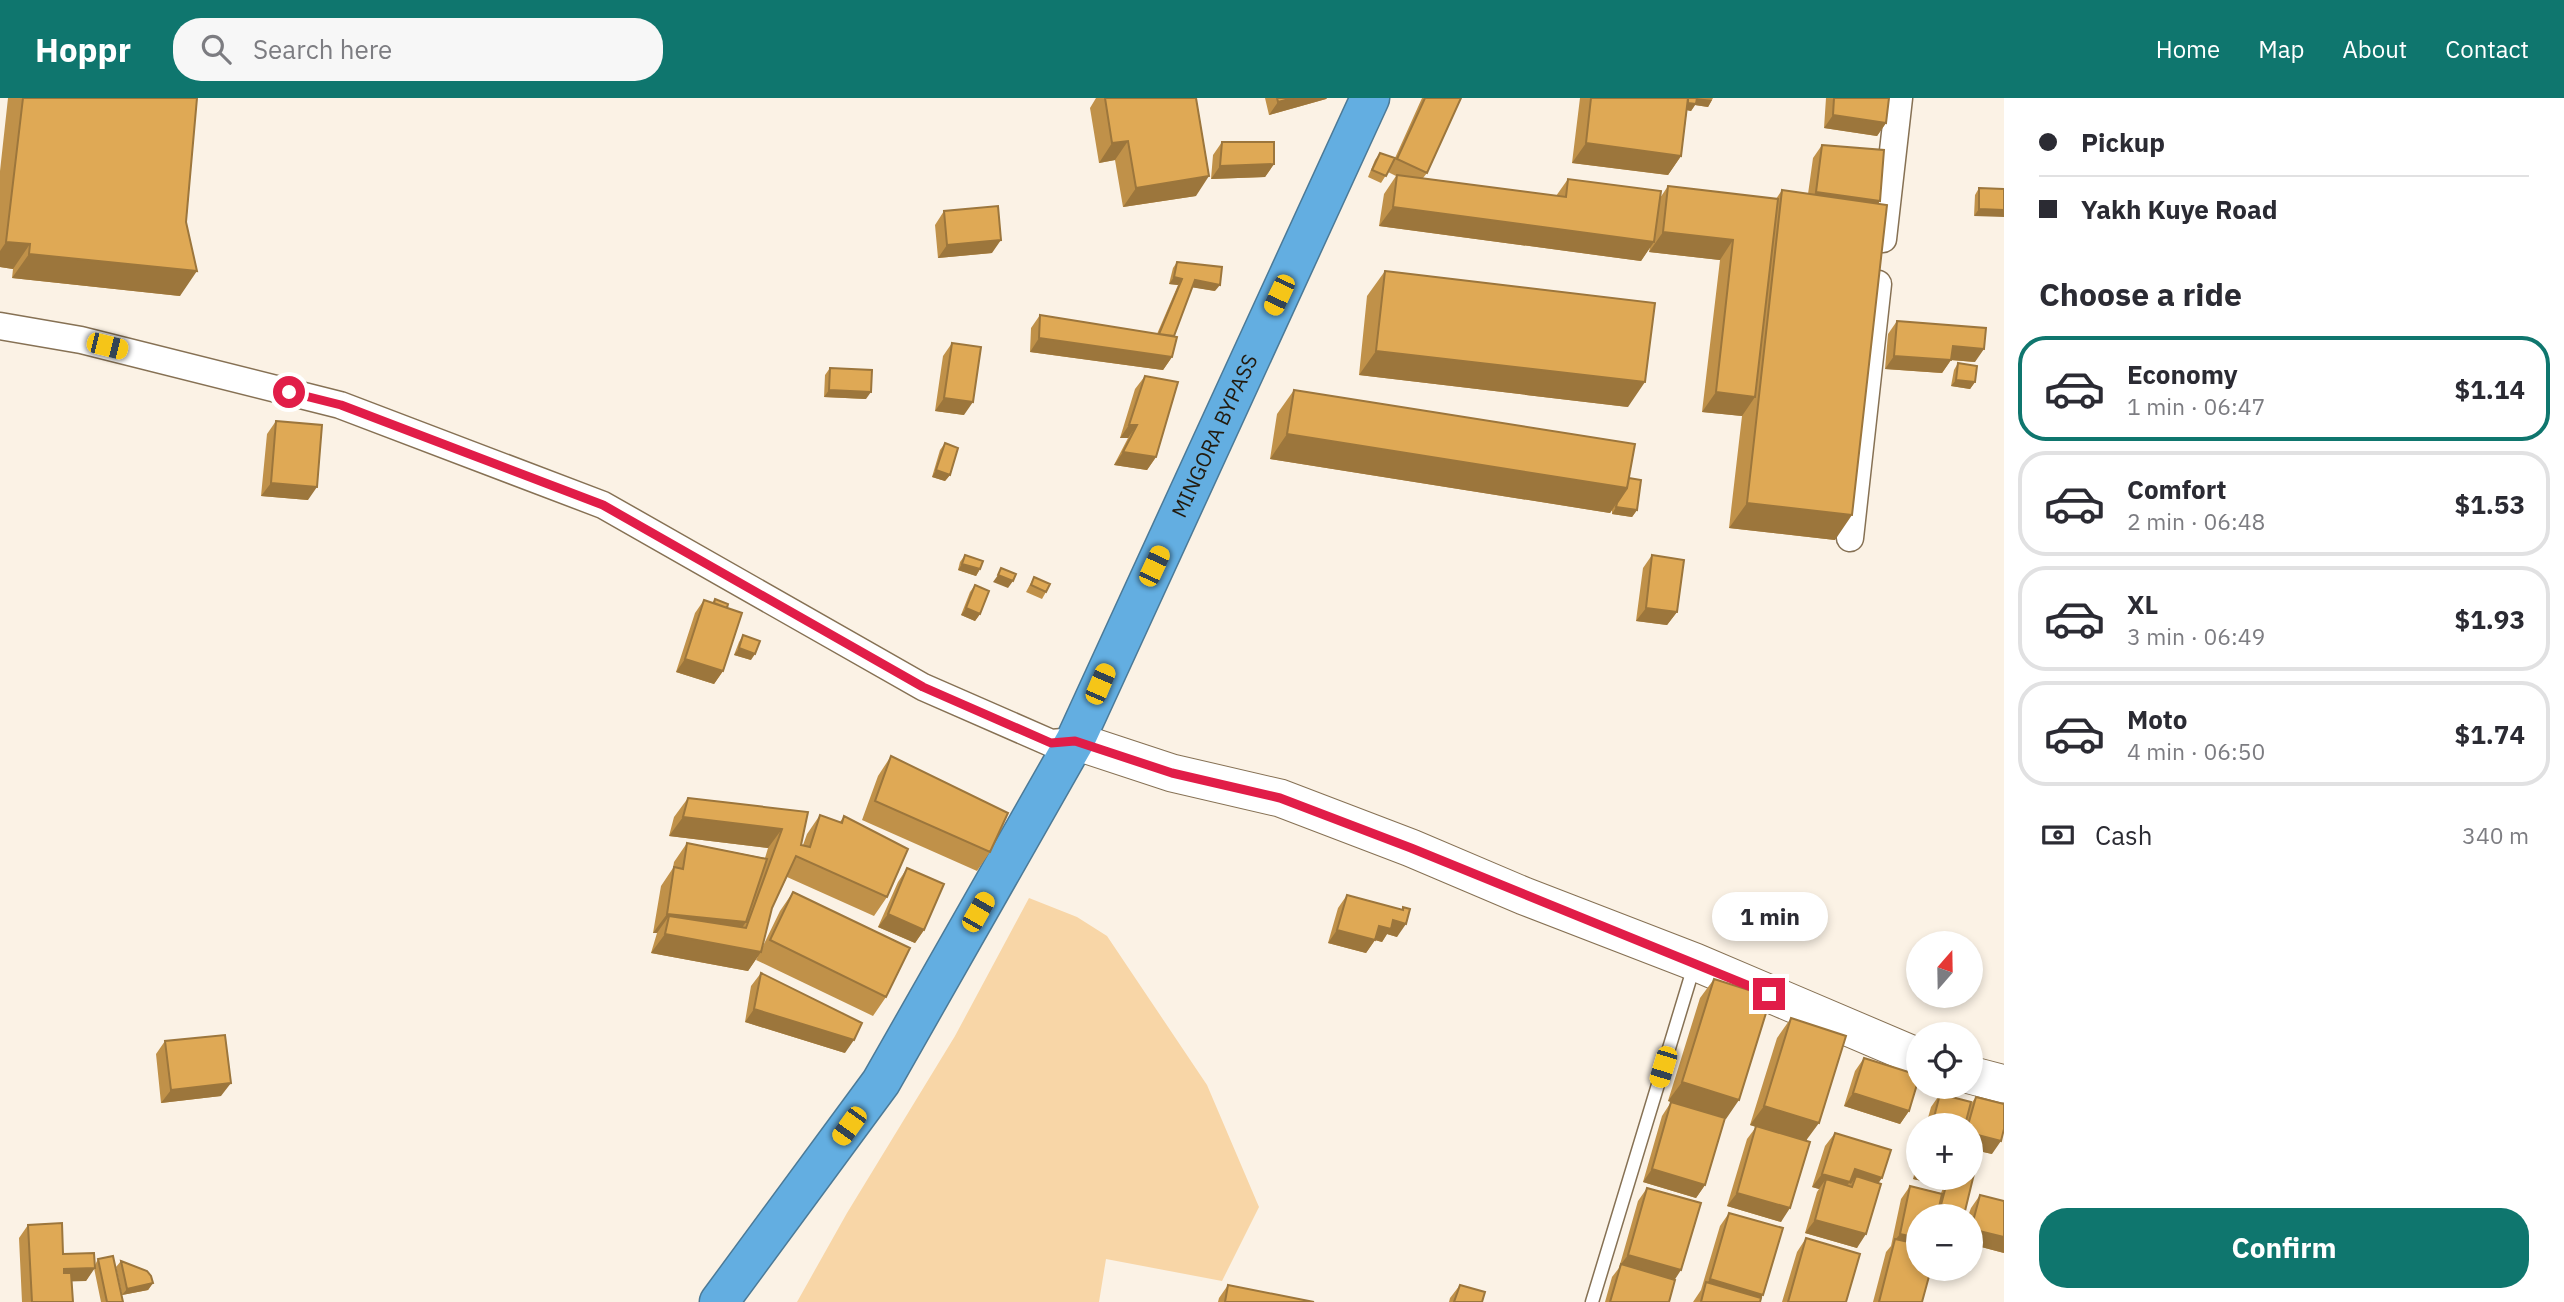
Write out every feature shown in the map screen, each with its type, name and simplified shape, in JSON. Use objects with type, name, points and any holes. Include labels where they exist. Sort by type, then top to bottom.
[{"type":"highway","name":"MINGORA BYPASS","points":[[719,1302],[881,1082],[1075,741],[1370,98]]},
{"type":"main road","points":[[1075,741],[1172,773],[1280,798],[1695,962],[1906,1053]]},
{"type":"main road","points":[[1983,1078],[2004,1084]]},
{"type":"street","points":[[1850,538],[1899,98]]},
{"type":"street","points":[[0,326],[81,340],[341,405],[603,505],[923,687],[1051,743],[1075,741]]},
{"type":"lane","points":[[1592,1302],[1695,962]]},
{"type":"shaded area","points":[[1029,898],[1077,917],[1107,936],[1207,1085],[1259,1207],[1222,1281],[1106,1259],[1099,1302],[797,1302],[847,1213],[955,1036]]},
{"type":"building","points":[[23,98],[197,98],[186,222],[197,271],[29,254],[30,244],[6,242]]},
{"type":"building","points":[[1105,98],[1196,98],[1209,176],[1136,188],[1128,141],[1112,143]]},
{"type":"building","points":[[1277,98],[1293,98],[1278,102]]},
{"type":"building","points":[[1425,98],[1461,98],[1427,173],[1397,159]]},
{"type":"building","points":[[1591,98],[1688,98],[1681,156],[1586,143]]},
{"type":"building","points":[[1688,98],[1697,98],[1696,104],[1688,103]]},
{"type":"building","points":[[1834,98],[1889,98],[1886,123],[1833,115]]},
{"type":"building","points":[[1222,142],[1274,142],[1274,164],[1220,166]]},
{"type":"building","points":[[1822,145],[1884,150],[1880,201],[1816,192]]},
{"type":"building","points":[[1380,153],[1395,158],[1386,176],[1372,170]]},
{"type":"building","points":[[1397,175],[1566,197],[1568,179],[1661,191],[1654,242],[1393,207]]},
{"type":"building","points":[[1668,186],[1778,199],[1755,397],[1716,392],[1733,240],[1663,232]]},
{"type":"building","points":[[1979,188],[2004,189],[2004,210],[1979,209]]},
{"type":"building","points":[[1782,190],[1887,205],[1852,515],[1747,503]]},
{"type":"building","points":[[998,206],[1001,240],[947,245],[944,211]]},
{"type":"building","points":[[1177,262],[1222,267],[1220,285],[1195,280],[1174,336],[1159,334],[1182,279],[1174,277]]},
{"type":"building","points":[[1385,271],[1655,303],[1645,382],[1376,351]]},
{"type":"building","points":[[1040,315],[1177,337],[1172,357],[1039,338]]},
{"type":"building","points":[[1897,321],[1986,328],[1984,349],[1953,346],[1951,360],[1894,356]]},
{"type":"building","points":[[952,343],[981,347],[973,402],[944,398]]},
{"type":"building","points":[[1958,363],[1977,366],[1975,382],[1956,380]]},
{"type":"building","points":[[830,368],[872,370],[871,392],[829,390]]},
{"type":"building","points":[[1145,376],[1178,382],[1156,457],[1123,452],[1137,425],[1129,425]]},
{"type":"building","points":[[1294,390],[1635,444],[1627,488],[1287,434]]},
{"type":"building","points":[[276,421],[322,425],[317,487],[271,483]]},
{"type":"building","points":[[945,443],[958,448],[950,475],[936,470]]},
{"type":"building","points":[[1629,478],[1641,480],[1637,510],[1616,507],[1627,488]]},
{"type":"building","points":[[965,555],[983,561],[980,569],[962,564]]},
{"type":"building","points":[[1652,555],[1684,560],[1677,612],[1646,608]]},
{"type":"building","points":[[1001,568],[1016,574],[1013,581],[998,575]]},
{"type":"building","points":[[1034,577],[1050,584],[1046,592],[1031,585]]},
{"type":"building","points":[[975,585],[989,591],[980,614],[966,608]]},
{"type":"building","points":[[715,599],[728,604],[727,608],[714,603]]},
{"type":"building","points":[[704,600],[742,613],[723,671],[685,659]]},
{"type":"building","points":[[743,635],[760,641],[755,654],[739,648]]},
{"type":"building","points":[[891,756],[1008,813],[990,852],[875,801]]},
{"type":"building","points":[[688,798],[808,812],[801,845],[810,847],[820,815],[842,823],[844,816],[908,849],[887,897],[796,856],[772,908],[761,952],[665,934],[669,916],[746,928],[782,829],[683,817]]},
{"type":"building","points":[[687,843],[767,859],[746,922],[667,914],[674,867],[683,869]]},
{"type":"building","points":[[907,868],[944,884],[924,930],[888,914]]},
{"type":"building","points":[[793,892],[910,948],[886,997],[770,940]]},
{"type":"building","points":[[1347,895],[1403,910],[1403,907],[1410,909],[1406,924],[1393,920],[1391,929],[1379,926],[1375,940],[1337,930]]},
{"type":"building","points":[[761,973],[862,1023],[854,1040],[754,1009]]},
{"type":"building","points":[[1714,979],[1771,997],[1739,1100],[1682,1082]]},
{"type":"building","points":[[1791,1018],[1846,1036],[1819,1123],[1764,1106]]},
{"type":"building","points":[[225,1035],[231,1083],[171,1090],[165,1041]]},
{"type":"building","points":[[1864,1058],[1906,1071],[1906,1099],[1913,1099],[1909,1111],[1853,1093]]},
{"type":"building","points":[[1939,1099],[1971,1102],[1968,1113],[1935,1113]]},
{"type":"building","points":[[1975,1099],[2004,1104],[2001,1141],[1983,1136],[1983,1113],[1971,1113]]},
{"type":"building","points":[[1671,1102],[1725,1118],[1705,1185],[1652,1169]]},
{"type":"building","points":[[1756,1126],[1810,1142],[1790,1208],[1737,1193]]},
{"type":"building","points":[[1835,1133],[1891,1150],[1882,1178],[1855,1169],[1850,1182],[1822,1174]]},
{"type":"building","points":[[1856,1176],[1881,1184],[1866,1234],[1815,1220],[1826,1179],[1852,1187]]},
{"type":"building","points":[[1647,1188],[1701,1203],[1681,1270],[1628,1255]]},
{"type":"building","points":[[1909,1190],[1942,1194],[1940,1204],[1906,1204]]},
{"type":"building","points":[[1945,1190],[1970,1190],[1967,1204],[1941,1204]]},
{"type":"building","points":[[1980,1195],[2004,1201],[2004,1237],[1983,1232],[1983,1204],[1978,1204]]},
{"type":"building","points":[[1906,1205],[1906,1235],[1900,1234]]},
{"type":"building","points":[[1729,1213],[1783,1228],[1763,1295],[1710,1279]]},
{"type":"building","points":[[62,1223],[63,1254],[94,1253],[95,1268],[64,1269],[64,1273],[71,1273],[73,1302],[32,1302],[28,1225]]},
{"type":"building","points":[[1806,1238],[1860,1254],[1846,1302],[1788,1302]]},
{"type":"building","points":[[1895,1239],[1906,1241],[1906,1281],[1928,1281],[1922,1302],[1879,1302]]},
{"type":"building","points":[[113,1256],[123,1302],[107,1302],[98,1259]]},
{"type":"building","points":[[121,1261],[147,1271],[153,1283],[127,1289]]},
{"type":"building","points":[[1621,1264],[1675,1280],[1669,1302],[1610,1302]]},
{"type":"building","points":[[1706,1282],[1761,1298],[1760,1302],[1701,1302]]},
{"type":"building","points":[[1228,1285],[1314,1302],[1225,1302]]},
{"type":"building","points":[[1460,1285],[1485,1292],[1482,1302],[1454,1302]]},
{"type":"route","points":[[289,392],[341,405],[603,505],[923,687],[1051,743],[1075,741],[1172,773],[1280,798],[1411,848],[1769,994]]}]
